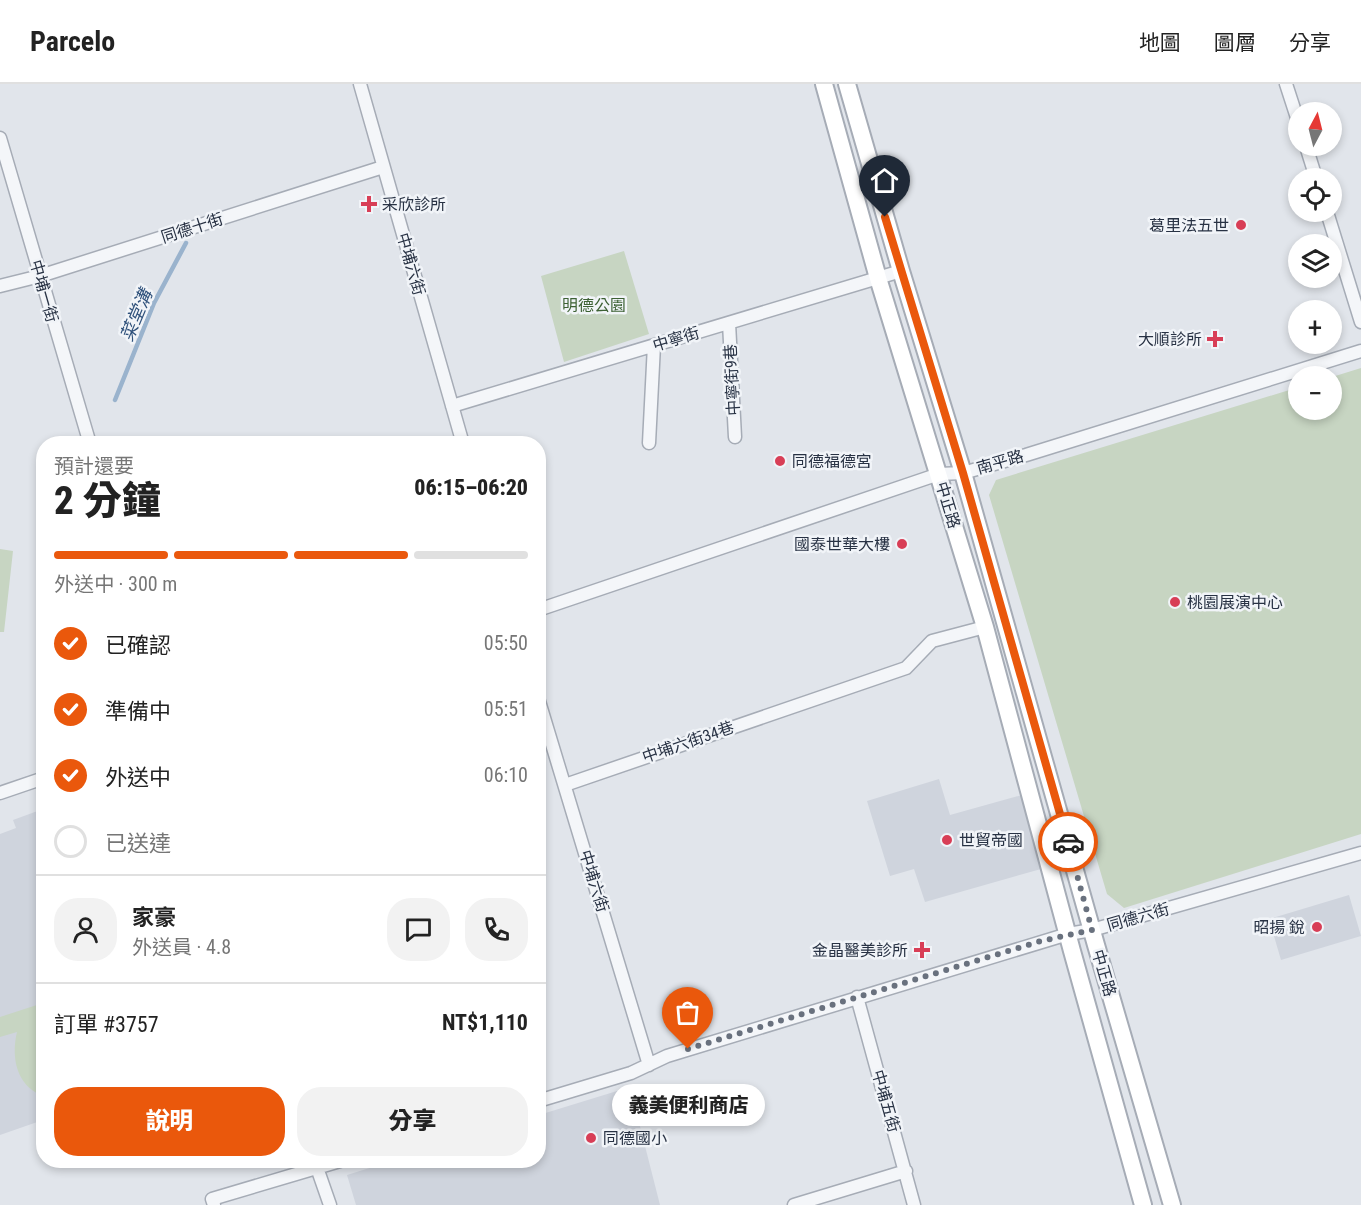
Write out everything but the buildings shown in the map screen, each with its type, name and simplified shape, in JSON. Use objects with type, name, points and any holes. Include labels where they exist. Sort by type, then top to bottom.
[{"type":"street","name":"中埔六街","points":[[360,84],[461,436]]},
{"type":"street","name":"中正路","points":[[824,84],[878,278],[986,627],[1143,1205]]},
{"type":"street","name":"中正路","points":[[847,84],[963,473],[1172,1205]]},
{"type":"street","points":[[1286,84],[1292,102]]},
{"type":"street","name":"中埔一街","points":[[0,138],[88,436]]},
{"type":"street","name":"同德十街","points":[[0,286],[40,276],[383,167]]},
{"type":"street","points":[[1330,222],[1361,322]]},
{"type":"street","name":"中寧街","points":[[452,406],[901,271]]},
{"type":"street","name":"中寧街9巷","points":[[729,323],[735,437]]},
{"type":"street","points":[[649,443],[654,345]]},
{"type":"street","name":"南平路","points":[[546,607],[939,474],[963,473],[1191,405],[1361,351]]},
{"type":"street","name":"中埔六街34巷","points":[[565,785],[906,668],[932,641],[986,627]]},
{"type":"street","name":"中埔六街","points":[[546,724],[649,1065]]},
{"type":"street","points":[[0,793],[36,781]]},
{"type":"street","name":"同德六街","points":[[546,1099],[631,1073],[667,1056],[857,997],[1068,934],[1092,930],[1361,853]]},
{"type":"street","name":"中埔五街","points":[[857,997],[914,1205]]},
{"type":"street","points":[[213,1202],[305,1168]]},
{"type":"street","points":[[317,1168],[330,1205]]},
{"type":"street","points":[[794,1205],[906,1171]]},
{"type":"shaded area","name":"世貿帝國","points":[[939,779],[950,815],[1022,795],[1041,869],[925,902],[914,869],[890,876],[867,801]]},
{"type":"shaded area","points":[[36,812],[36,1122],[0,1135],[0,834],[16,828],[13,820]]},
{"type":"shaded area","name":"昭揚 銳","points":[[1349,895],[1361,936],[1281,960],[1269,919]]},
{"type":"shaded area","name":"同德國小","points":[[630,1087],[660,1205],[356,1205],[347,1175],[370,1168],[546,1168],[546,1113]]},
{"type":"green space","name":"明德公園","points":[[624,251],[649,334],[564,362],[541,276]]},
{"type":"green space","points":[[1361,368],[1361,834],[1124,908],[1107,894],[989,495],[996,480],[1288,390],[1288,420],[1342,420],[1342,374]]},
{"type":"green space","points":[[0,549],[13,551],[4,632],[0,632]]},
{"type":"green space","points":[[36,1006],[36,1092],[21,1078],[15,1061],[17,1032],[0,1037],[0,1017]]},
{"type":"waterway","name":"菜堂溝","points":[[115,400],[154,303],[186,243]]},
{"type":"way so far","points":[[688,1049],[1041,941],[1092,930],[1068,842]]},
{"type":"place","name":"采欣診所","points":[[369,204]]},
{"type":"place","name":"葛里法五世","points":[[1241,225]]},
{"type":"place","name":"大順診所","points":[[1215,339]]},
{"type":"place","name":"同德福德宮","points":[[780,461]]},
{"type":"place","name":"國泰世華大樓","points":[[902,544]]},
{"type":"place","name":"桃園展演中心","points":[[1175,602]]},
{"type":"place","name":"世貿帝國","points":[[947,840]]},
{"type":"place","name":"昭揚 銳","points":[[1317,927]]},
{"type":"place","name":"金晶醫美診所","points":[[922,950]]},
{"type":"place","name":"義美便利商店","points":[[688,1049]]},
{"type":"place","name":"同德國小","points":[[591,1138]]},
{"type":"route","points":[[885,217],[963,473],[1068,842]]}]
